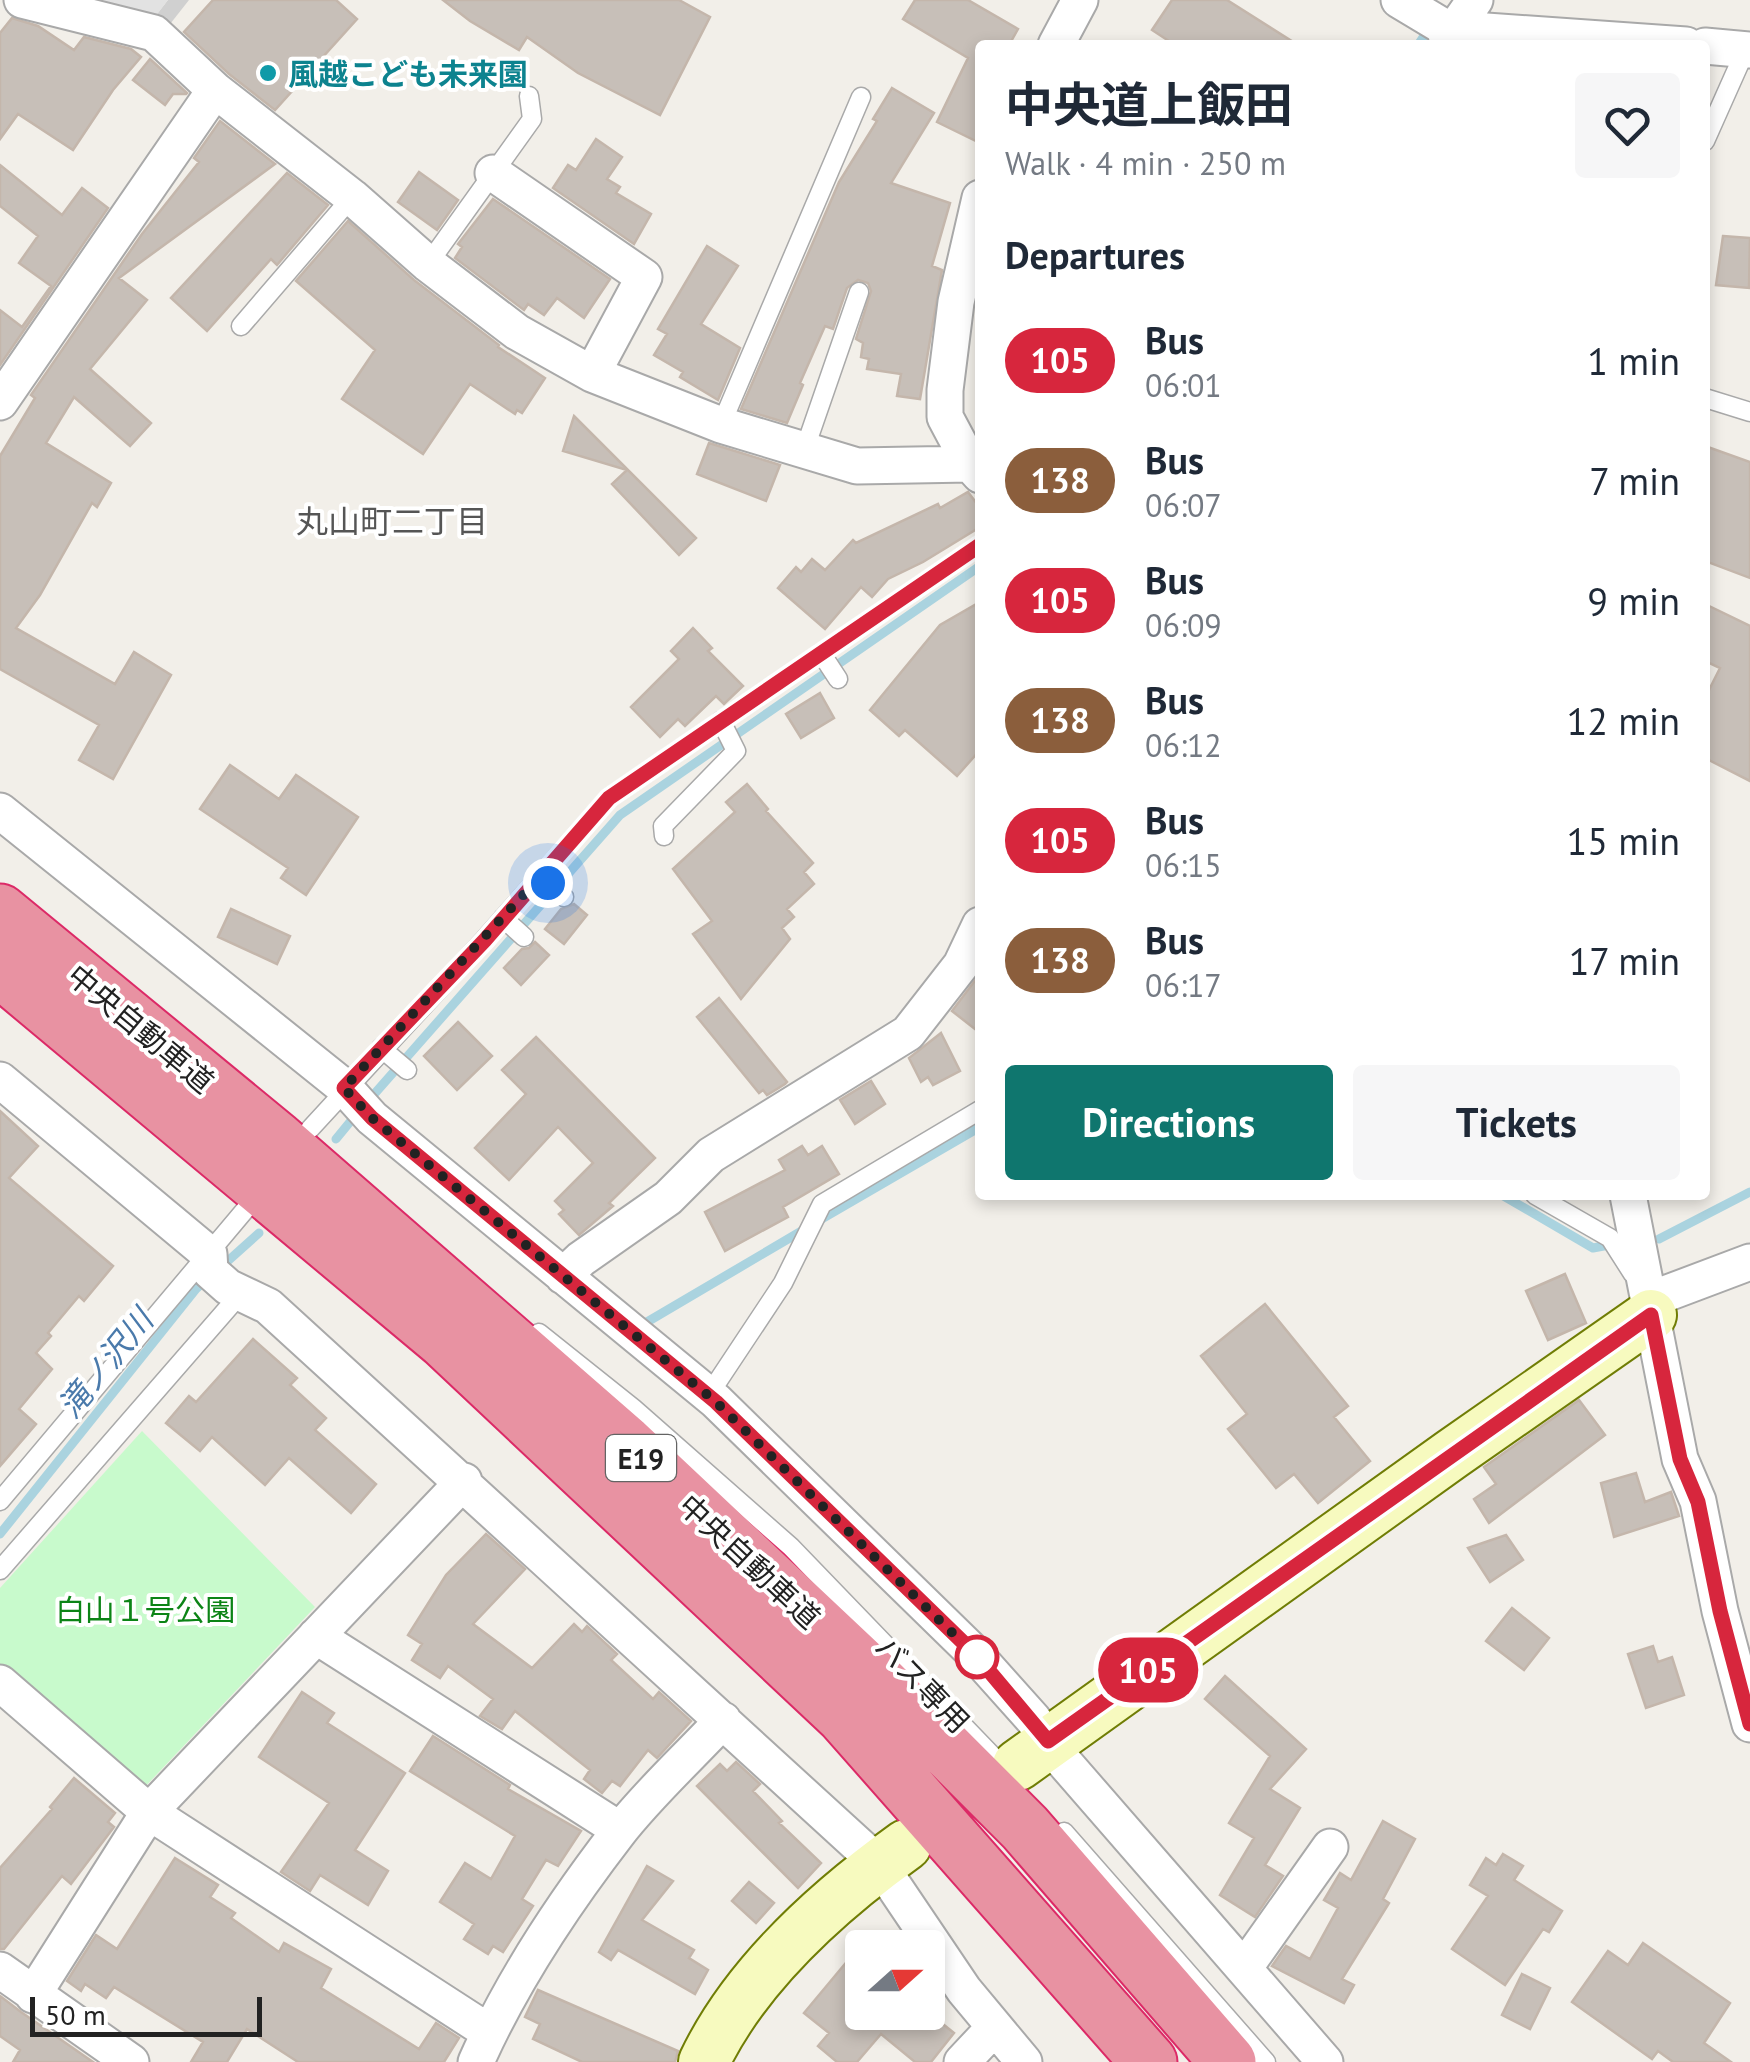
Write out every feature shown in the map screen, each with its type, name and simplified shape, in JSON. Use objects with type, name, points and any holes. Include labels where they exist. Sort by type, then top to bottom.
[{"type":"highway","name":"中央自動車道","points":[[0,912],[397,1242],[625,1443],[894,1697],[1025,1828],[1228,2062]]},
{"type":"highway","name":"中央自動車道","points":[[0,969],[444,1340],[798,1684],[844,1716],[1149,2062]]},
{"type":"street","points":[[22,0],[154,32],[215,90],[352,197],[428,264],[516,332],[592,374],[721,426],[857,466],[975,470]]},
{"type":"street","points":[[1059,40],[1080,0]]},
{"type":"street","points":[[1432,24],[1475,0]]},
{"type":"street","points":[[1432,24],[1615,40]]},
{"type":"street","points":[[1710,46],[1749,48]]},
{"type":"street","points":[[0,402],[215,90]]},
{"type":"street","points":[[493,174],[644,277],[592,374]]},
{"type":"street","points":[[975,220],[956,302],[944,390],[945,417],[975,470]]},
{"type":"street","points":[[0,811],[357,1102],[708,1396],[974,1653],[1030,1765],[1245,1966],[1324,2062]]},
{"type":"street","points":[[563,1276],[668,1198],[711,1155],[908,1033],[961,965],[975,935]]},
{"type":"street","points":[[0,1080],[222,1276],[268,1306],[723,1720],[904,1844],[994,2028],[1024,2062]]},
{"type":"street","points":[[1629,1200],[1680,1459],[1698,1502],[1720,1611],[1750,1724]]},
{"type":"street","points":[[1030,1765],[1650,1307],[1750,1262]]},
{"type":"street","points":[[33,1995],[149,1812],[464,1481]]},
{"type":"street","points":[[316,1636],[620,1830]]},
{"type":"street","points":[[0,1683],[149,1812],[482,2047],[546,1937],[620,1830],[723,1720]]},
{"type":"street","points":[[705,2062],[736,2006],[775,1960],[904,1844]]},
{"type":"street","points":[[1245,1966],[1330,1847]]},
{"type":"street","points":[[0,1970],[131,2062]]},
{"type":"street","points":[[962,2062],[994,2028]]},
{"type":"lane","points":[[1710,130],[1749,48]]},
{"type":"lane","points":[[428,264],[532,119],[529,96]]},
{"type":"lane","points":[[721,426],[861,97]]},
{"type":"lane","points":[[242,326],[352,197]]},
{"type":"lane","points":[[804,450],[859,292]]},
{"type":"lane","points":[[1710,400],[1750,412]]},
{"type":"lane","points":[[310,1129],[357,1102],[385,1052],[544,880],[609,798],[723,724],[975,548]]},
{"type":"lane","points":[[822,655],[838,679]]},
{"type":"lane","points":[[664,836],[663,826],[734,756],[735,745],[723,724]]},
{"type":"lane","points":[[544,880],[564,897]]},
{"type":"lane","points":[[505,920],[524,936]]},
{"type":"lane","points":[[385,1052],[407,1070]]},
{"type":"lane","points":[[708,1396],[783,1283],[822,1204],[975,1113]]},
{"type":"lane","points":[[1544,1200],[1610,1238],[1650,1307]]},
{"type":"lane","points":[[0,1570],[222,1276],[250,1204]]},
{"type":"lane","points":[[397,1242],[447,1264]]},
{"type":"lane","points":[[0,1501],[222,1276]]},
{"type":"lane","name":"バス専用","points":[[525,1322],[633,1408],[1030,1765]]},
{"type":"lane","points":[[1050,1816],[1266,2062]]},
{"type":"shaded area","points":[[99,0],[168,0],[145,30]]},
{"type":"shaded area","points":[[168,0],[189,0],[163,33],[150,23]]},
{"type":"green space","name":"白山１号公園","points":[[142,1431],[315,1607],[141,1791],[0,1669],[0,1588]]},
{"type":"building","name":"風越こども未来園","points":[[213,0],[336,0],[357,19],[275,110],[184,32]]},
{"type":"building","points":[[443,0],[679,0],[710,17],[660,115],[578,73],[527,37],[519,50]]},
{"type":"building","points":[[915,0],[968,0],[1018,29],[1012,40],[975,40],[975,141],[937,122],[968,58],[903,19]]},
{"type":"building","points":[[1172,0],[1227,0],[1290,40],[1167,40],[1152,30]]},
{"type":"building","points":[[12,18],[38,26],[74,50],[84,37],[131,49],[141,57],[113,90],[73,150],[18,114],[0,139],[0,33]]},
{"type":"building","points":[[150,59],[187,93],[173,94],[165,105],[133,80]]},
{"type":"building","points":[[892,88],[934,113],[891,183],[950,203],[932,266],[942,270],[920,399],[897,396],[901,374],[867,369],[869,359],[861,357],[863,343],[856,339],[871,291],[868,283],[858,280],[847,288],[833,329],[825,326],[787,423],[741,409],[839,182],[877,121],[873,119]]},
{"type":"building","points":[[220,121],[275,164],[119,278],[147,300],[90,369],[151,423],[130,446],[74,397],[46,443],[111,483],[97,507],[92,503],[40,595],[16,628],[115,684],[134,652],[171,675],[113,779],[79,760],[99,725],[0,669],[0,456],[35,398],[31,395],[142,234],[199,162],[194,158]]},
{"type":"building","points":[[596,139],[622,157],[607,179],[620,187],[616,193],[651,214],[634,244],[553,188],[568,165],[576,170]]},
{"type":"building","points":[[0,165],[62,215],[82,188],[108,208],[0,365],[0,310],[22,327],[51,286],[19,263],[38,236],[0,206]]},
{"type":"building","points":[[419,172],[458,200],[437,230],[398,202]]},
{"type":"building","points":[[287,173],[328,205],[277,265],[271,259],[207,331],[171,298]]},
{"type":"building","points":[[493,199],[610,279],[584,318],[557,298],[544,315],[528,304],[524,310],[455,258],[462,247],[458,244]]},
{"type":"building","points":[[348,221],[498,347],[545,378],[522,413],[517,410],[515,414],[470,384],[423,454],[342,399],[375,350],[296,281]]},
{"type":"building","points":[[1723,236],[1750,238],[1749,288],[1716,285]]},
{"type":"building","points":[[707,246],[738,266],[701,324],[740,348],[718,400],[680,377],[683,372],[654,355],[667,334],[658,329]]},
{"type":"building","points":[[574,416],[696,538],[679,555],[612,484],[627,470],[563,451]]},
{"type":"building","points":[[709,443],[780,465],[766,501],[697,474]]},
{"type":"building","points":[[1710,448],[1750,462],[1750,578],[1710,563]]},
{"type":"building","points":[[968,492],[975,501],[975,530],[888,579],[872,597],[861,587],[825,629],[778,588],[796,567],[801,572],[812,559],[825,570],[853,540],[856,543],[938,504],[940,508]]},
{"type":"building","points":[[975,605],[975,756],[957,776],[905,730],[899,736],[870,710],[940,625]]},
{"type":"building","points":[[1710,606],[1750,626],[1750,781],[1710,761],[1710,688],[1720,668],[1710,663]]},
{"type":"building","points":[[693,628],[712,648],[708,651],[743,686],[724,704],[716,696],[685,726],[678,719],[660,737],[631,707],[679,659],[671,651]]},
{"type":"building","points":[[820,693],[834,718],[801,738],[786,714]]},
{"type":"building","points":[[230,765],[279,799],[296,775],[358,817],[306,895],[281,878],[288,868],[200,809]]},
{"type":"building","points":[[747,784],[813,863],[804,872],[814,884],[787,909],[794,917],[782,928],[790,939],[741,999],[693,934],[712,921],[673,869],[735,812],[726,802]]},
{"type":"building","points":[[574,904],[587,915],[564,944],[545,929],[561,909]]},
{"type":"building","points":[[231,909],[290,936],[277,964],[218,937]]},
{"type":"building","points":[[535,942],[549,955],[521,985],[504,968]]},
{"type":"building","points":[[975,981],[975,1029],[952,1011]]},
{"type":"building","points":[[719,998],[785,1084],[767,1095],[763,1090],[759,1093],[697,1017]]},
{"type":"building","points":[[458,1022],[492,1056],[457,1090],[424,1056]]},
{"type":"building","points":[[941,1033],[960,1071],[933,1085],[928,1077],[921,1082],[909,1058]]},
{"type":"building","points":[[536,1037],[655,1158],[609,1203],[613,1206],[579,1235],[559,1214],[564,1210],[555,1201],[593,1163],[558,1127],[509,1180],[475,1148],[526,1094],[502,1070]]},
{"type":"building","points":[[871,1081],[885,1104],[855,1124],[840,1100]]},
{"type":"building","points":[[0,1111],[38,1146],[9,1178],[113,1266],[84,1301],[79,1296],[36,1353],[52,1369],[19,1409],[36,1424],[0,1466]]},
{"type":"building","points":[[802,1146],[808,1155],[822,1146],[839,1174],[783,1207],[788,1217],[725,1251],[705,1212],[785,1170],[779,1160]]},
{"type":"building","points":[[1565,1274],[1586,1323],[1548,1340],[1526,1291]]},
{"type":"building","points":[[1265,1304],[1348,1406],[1334,1417],[1370,1461],[1318,1503],[1294,1474],[1276,1488],[1228,1429],[1247,1414],[1201,1356]]},
{"type":"building","points":[[253,1339],[297,1378],[290,1385],[326,1418],[315,1430],[376,1484],[351,1513],[289,1458],[265,1485],[212,1437],[200,1451],[166,1423],[189,1396],[196,1402]]},
{"type":"building","points":[[1579,1400],[1605,1435],[1489,1523],[1474,1499],[1496,1484],[1484,1467]]},
{"type":"building","points":[[1636,1473],[1645,1502],[1671,1492],[1679,1516],[1614,1537],[1601,1483]]},
{"type":"building","points":[[486,1534],[525,1569],[473,1624],[532,1668],[574,1624],[582,1632],[587,1626],[617,1654],[611,1660],[653,1699],[659,1692],[691,1721],[657,1758],[648,1750],[620,1786],[612,1781],[602,1793],[584,1779],[590,1770],[515,1711],[502,1729],[480,1716],[493,1699],[448,1666],[440,1678],[412,1660],[422,1644],[408,1635],[446,1575]]},
{"type":"building","points":[[1506,1535],[1523,1560],[1490,1582],[1468,1548]]},
{"type":"building","points":[[1512,1608],[1549,1638],[1524,1670],[1486,1641]]},
{"type":"building","points":[[1653,1646],[1658,1662],[1672,1657],[1684,1695],[1646,1708],[1628,1654]]},
{"type":"building","points":[[1225,1676],[1306,1749],[1270,1789],[1300,1808],[1265,1865],[1283,1876],[1255,1917],[1220,1895],[1254,1838],[1229,1823],[1270,1756],[1205,1699]]},
{"type":"building","points":[[302,1692],[334,1713],[327,1723],[405,1773],[355,1850],[388,1871],[368,1905],[320,1875],[310,1891],[281,1872],[329,1803],[259,1757]]},
{"type":"building","points":[[433,1736],[510,1785],[508,1789],[581,1831],[558,1866],[546,1860],[522,1899],[533,1906],[503,1952],[493,1946],[488,1954],[464,1939],[474,1924],[440,1902],[465,1863],[491,1879],[515,1836],[410,1771]]},
{"type":"building","points":[[736,1762],[760,1784],[753,1791],[782,1821],[779,1823],[821,1863],[798,1888],[697,1786],[720,1764],[727,1771]]},
{"type":"building","points":[[74,1778],[115,1813],[108,1822],[114,1827],[71,1884],[62,1876],[4,1949],[0,1949],[0,1868]]},
{"type":"building","points":[[1383,1821],[1415,1839],[1383,1899],[1389,1903],[1342,1979],[1354,1985],[1344,2003],[1272,1966],[1286,1946],[1310,1959],[1338,1908],[1324,1900],[1340,1873],[1351,1880]]},
{"type":"building","points":[[1503,1854],[1523,1866],[1514,1880],[1562,1911],[1549,1932],[1543,1929],[1505,1985],[1452,1949],[1488,1896],[1470,1885],[1486,1858],[1496,1865]]},
{"type":"building","points":[[175,1858],[218,1885],[210,1897],[235,1913],[231,1918],[279,1952],[284,1943],[331,1969],[321,1988],[419,2049],[436,2023],[459,2038],[444,2062],[298,2062],[247,2029],[227,2062],[191,2062],[203,2042],[114,1987],[106,1998],[85,1984],[81,1991],[67,1981],[96,1935],[117,1949]]},
{"type":"building","points":[[647,1866],[673,1881],[642,1920],[694,1950],[689,1958],[708,1970],[695,1994],[618,1950],[611,1960],[599,1952]]},
{"type":"building","points":[[749,1882],[774,1903],[756,1923],[732,1901]]},
{"type":"building","points":[[1643,1943],[1730,2003],[1704,2043],[1731,2062],[1673,2062],[1658,2051],[1652,2059],[1572,2002],[1608,1951],[1628,1965]]},
{"type":"building","points":[[845,1964],[845,2030],[945,2030],[945,2026],[954,2033],[931,2062],[915,2062],[881,2034],[857,2062],[837,2062],[818,2046],[829,2033],[804,2013]]},
{"type":"building","points":[[1522,1974],[1550,1988],[1530,2029],[1502,2015]]},
{"type":"building","points":[[538,1990],[678,2051],[675,2062],[582,2062],[533,2039],[540,2024],[525,2017]]},
{"type":"building","points":[[0,1996],[93,2062],[13,2062],[20,2050],[0,2036]]},
{"type":"waterway","name":"滝ノ沢川","points":[[1421,40],[1430,27]]},
{"type":"waterway","name":"滝ノ沢川","points":[[369,1100],[620,815],[975,569]]},
{"type":"waterway","name":"滝ノ沢川","points":[[336,1139],[359,1111]]},
{"type":"waterway","points":[[818,1221],[975,1130]]},
{"type":"waterway","points":[[1659,1239],[1750,1192]]},
{"type":"waterway","points":[[1511,1200],[1593,1248],[1609,1245]]},
{"type":"waterway","points":[[647,1322],[805,1229]]},
{"type":"waterway","name":"滝ノ沢川","points":[[220,1268],[259,1233]]},
{"type":"waterway","name":"滝ノ沢川","points":[[0,1534],[208,1278]]},
{"type":"bus line","name":"105","points":[[975,548],[609,798],[485,940],[344,1088],[372,1118],[716,1402],[974,1653],[1048,1741],[1651,1315],[1680,1459],[1698,1502],[1720,1611],[1750,1724]]},
{"type":"place","name":"風越こども未来園","points":[[268,73]]},
{"type":"district","name":"丸山町二丁目","points":[[392,521]]},
{"type":"route","points":[[548,883],[541,876],[344,1088],[372,1118],[716,1402],[977,1657]]}]
